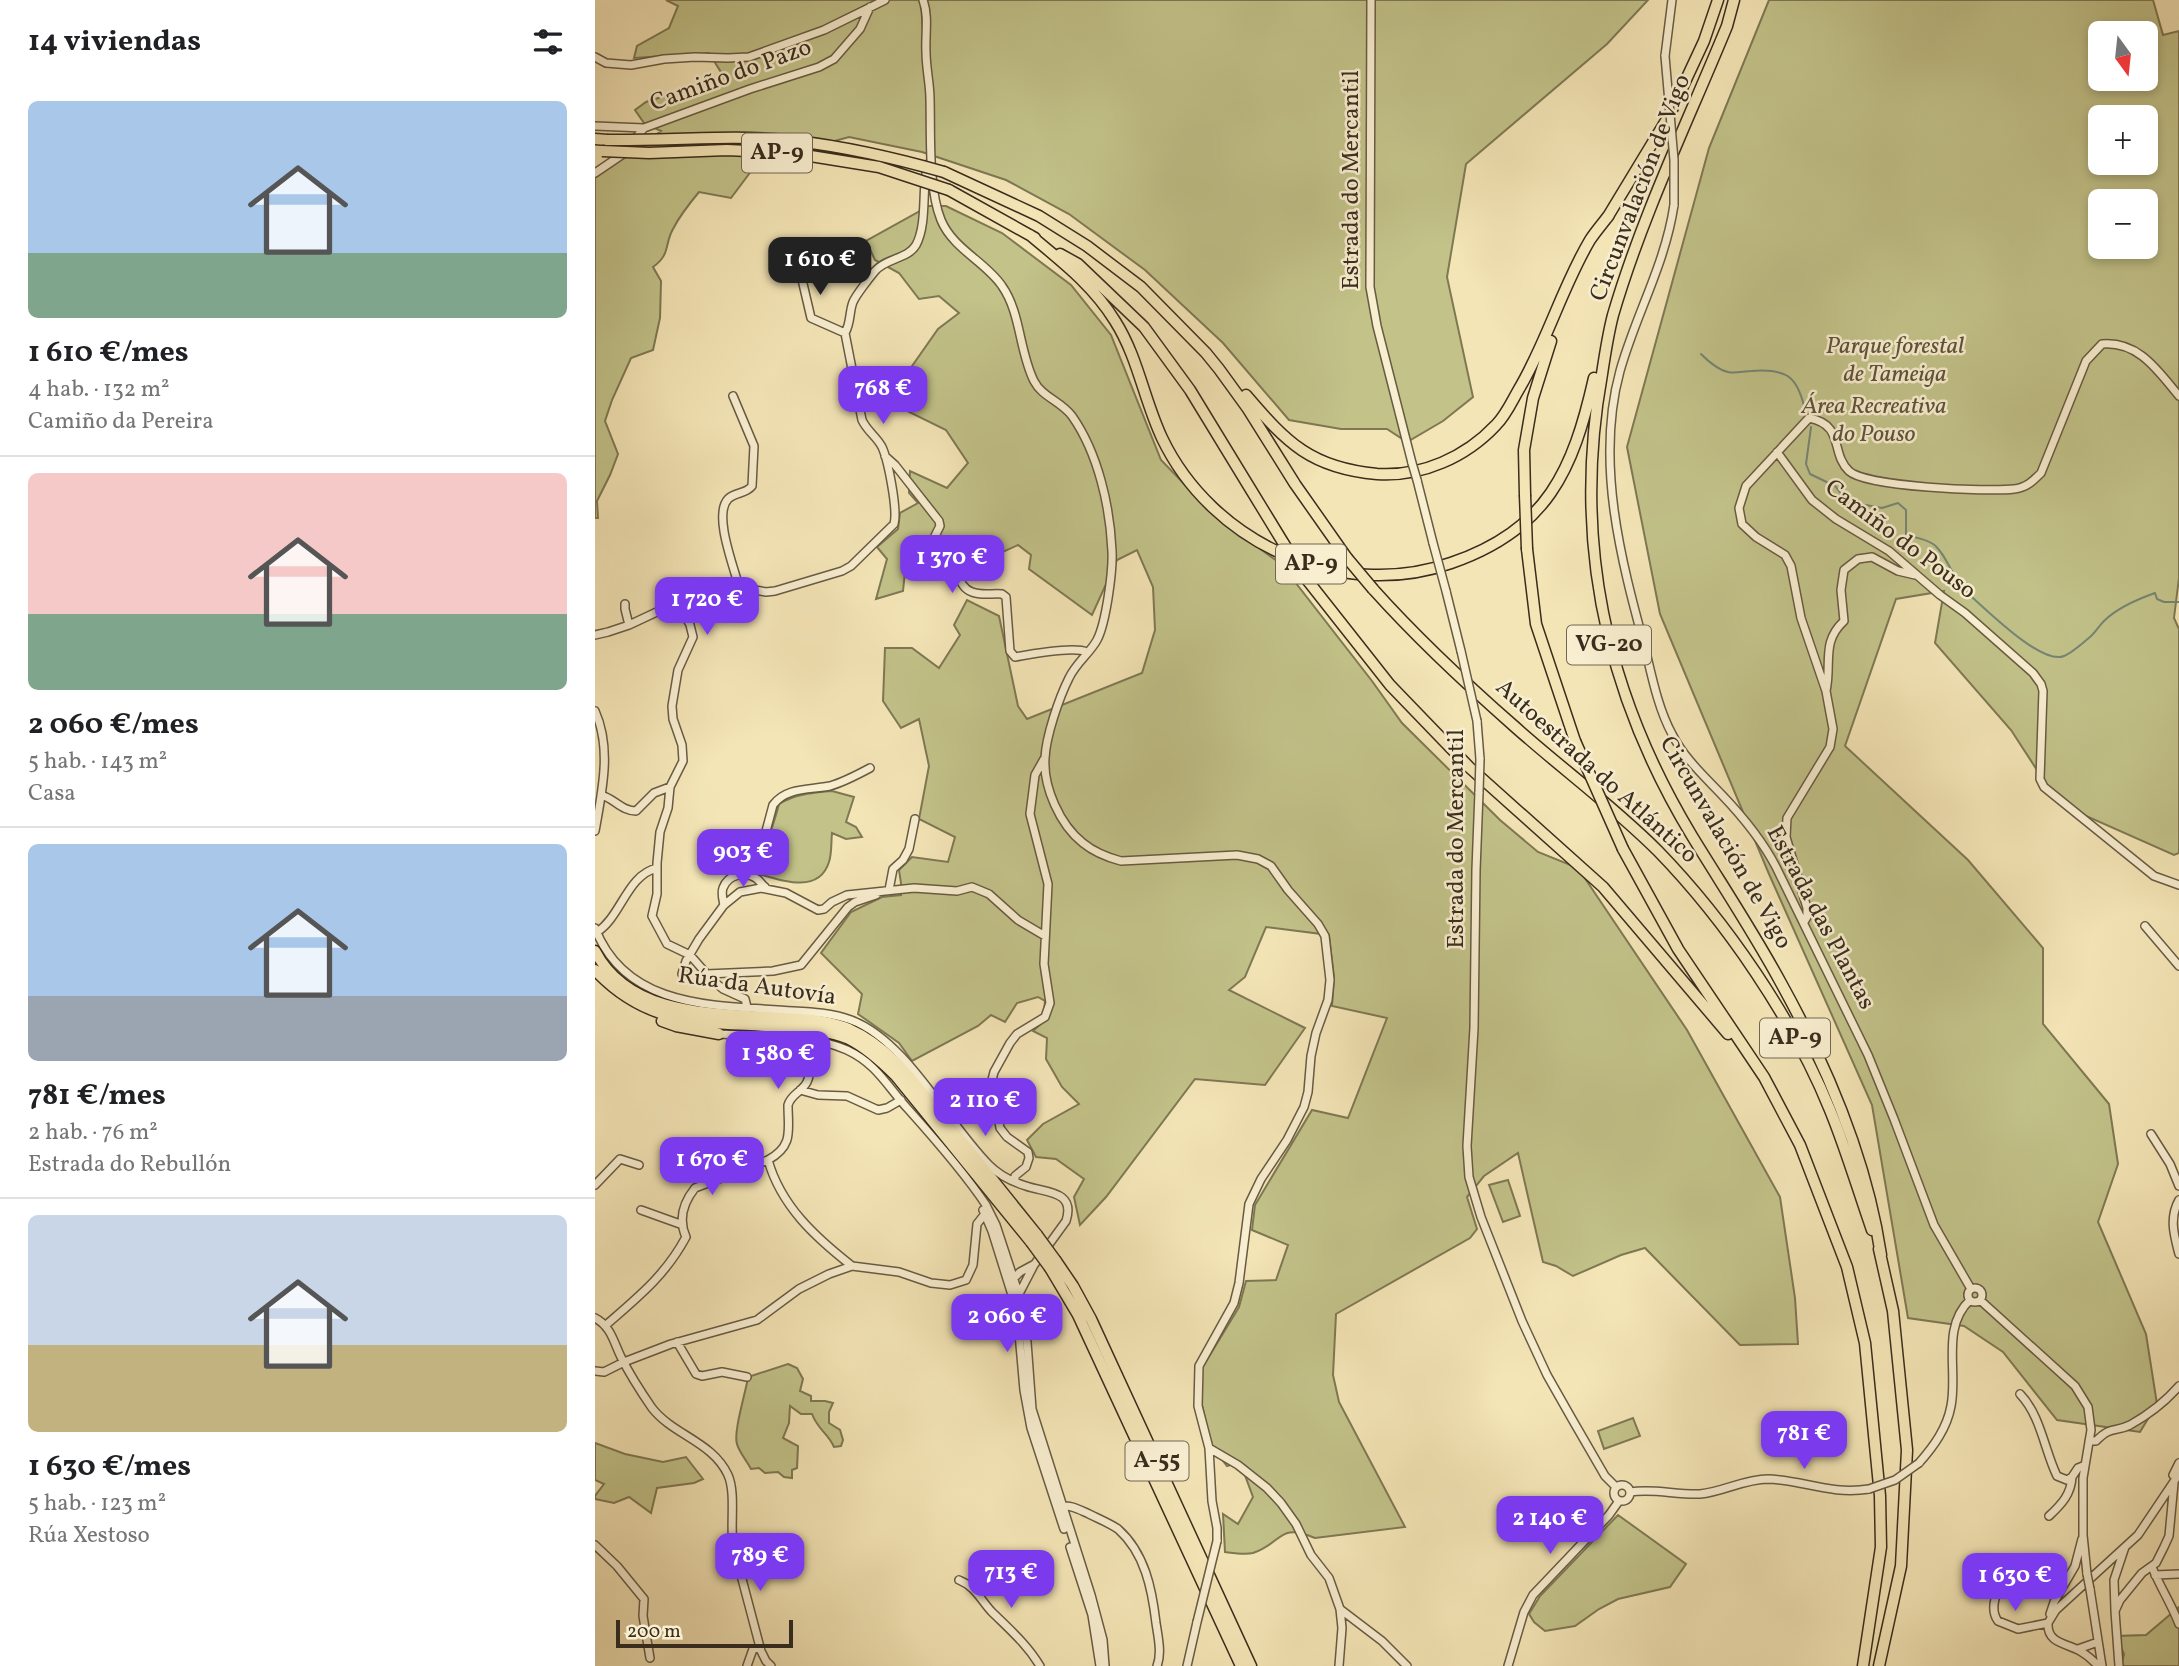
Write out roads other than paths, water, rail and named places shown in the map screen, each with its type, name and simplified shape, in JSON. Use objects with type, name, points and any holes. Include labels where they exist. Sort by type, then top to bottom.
[{"type":"highway","name":"Circunvalación de Vigo","points":[[1678,949],[1623,849],[1575,741],[1537,624],[1527,549],[1524,450],[1533,398],[1548,348],[1585,261],[1609,215],[1670,114],[1705,41],[1718,0]]},
{"type":"highway","name":"Circunvalación de Vigo","points":[[1734,0],[1727,26],[1638,241],[1610,330],[1594,416],[1591,467],[1593,545],[1610,647],[1643,744],[1689,831],[1780,980],[1821,1060],[1875,1214],[1881,1255]]},
{"type":"highway","name":"Autoestrada do Atlántico","points":[[601,140],[795,141],[877,153],[944,173],[1039,216],[1087,246],[1141,287],[1206,353],[1248,409],[1295,484],[1347,558],[1406,626],[1514,726],[1657,850],[1698,896],[1741,952],[1799,1045],[1829,1109],[1881,1255],[1893,1311],[1907,1450],[1901,1566],[1879,1666]]},
{"type":"highway","name":"AP-9","points":[[598,151],[649,153],[727,150],[792,153],[879,167],[949,190],[1077,264],[1144,327],[1190,390],[1308,581],[1390,685],[1470,768],[1603,887],[1764,1077]]},
{"type":"highway","name":"Autoestrada do Atlántico","points":[[1219,369],[1239,387],[1273,427],[1305,454],[1349,471],[1384,474],[1413,472],[1438,464],[1468,450],[1498,424],[1531,369],[1585,250],[1609,215]]},
{"type":"highway","name":"AP-9","points":[[1030,235],[1082,279],[1106,306],[1127,342],[1162,438],[1195,490],[1246,535],[1284,556],[1350,573],[1399,574],[1448,565],[1475,555],[1514,532],[1536,511],[1559,481],[1579,439],[1600,354],[1610,330]]},
{"type":"highway","name":"AP-9","points":[[1678,949],[1764,1077],[1800,1145],[1847,1267],[1865,1343],[1880,1496],[1881,1547],[1863,1666]]},
{"type":"highway","name":"A-55","points":[[595,951],[607,970],[638,994],[656,1003],[719,1014],[810,1019],[846,1028],[880,1047],[938,1107],[1053,1265],[1073,1286],[1091,1319],[1251,1666]]},
{"type":"highway","name":"A-55","points":[[595,970],[613,989],[633,1002],[668,1016],[693,1021],[806,1028],[851,1040],[877,1057],[896,1076],[1034,1238]]},
{"type":"highway","points":[[613,989],[627,1003],[644,1014],[676,1026],[719,1034]]},
{"type":"highway","points":[[907,1064],[938,1107]]},
{"type":"highway","points":[[955,1133],[974,1146]]},
{"type":"highway","name":"A-55","points":[[1053,1265],[1241,1666]]},
{"type":"street","points":[[595,57],[606,63],[631,65],[695,57],[749,57],[824,30],[885,0]]},
{"type":"street","points":[[923,0],[927,11],[925,35],[931,155],[941,221],[957,244],[1001,284],[1010,302],[1032,378],[1039,390],[1073,417],[1098,467],[1112,550],[1103,624],[1097,640],[1076,665],[1057,704],[1045,758],[1035,775],[1031,794],[1030,814],[1048,884],[1044,964],[1050,1003],[1045,1017],[1017,1034],[992,1080],[1000,1128],[1007,1138],[1028,1152],[1028,1163],[1016,1177]]},
{"type":"street","name":"Estrada do Mercantil","points":[[1371,0],[1370,287],[1377,326],[1477,721],[1480,759],[1474,1028],[1467,1146],[1469,1177],[1481,1217],[1522,1321],[1547,1375],[1605,1476],[1616,1487]]},
{"type":"street","name":"Estrada das Plantas","points":[[1672,0],[1665,56],[1674,160],[1674,205],[1661,262],[1628,346],[1616,386],[1611,445],[1616,525],[1633,605],[1669,730],[1692,764],[1757,834],[1776,867],[1868,1055],[1934,1225],[1971,1289]]},
{"type":"street","name":"Camiño do Pazo","points":[[595,173],[623,154],[644,128],[750,89],[820,67],[835,59],[860,29],[870,7]]},
{"type":"street","points":[[595,126],[644,128]]},
{"type":"street","points":[[595,635],[629,625],[645,616],[679,604],[739,586],[766,592],[775,591],[851,566],[894,523],[895,510],[885,455],[862,420],[845,333],[851,322],[853,302],[874,273],[887,262],[909,253],[917,244],[925,200],[925,172],[931,155]]},
{"type":"street","points":[[796,258],[811,318],[845,333]]},
{"type":"street","points":[[1804,922],[1807,908],[1786,837],[1787,818],[1830,747],[1833,729],[1826,691],[1801,618],[1791,566],[1785,555],[1756,537],[1742,524],[1739,508],[1746,486],[1809,418],[1820,420],[1830,428],[1845,466],[1857,476],[1885,482],[1971,490],[2015,489],[2028,485],[2042,473],[2086,361],[2102,344],[2118,343],[2136,352],[2156,366],[2179,396]]},
{"type":"street","points":[[733,396],[754,446],[752,486],[748,491],[729,499],[724,507],[725,538],[739,586]]},
{"type":"street","name":"Camiño do Pouso","points":[[1777,452],[1812,500],[1836,519],[1889,551],[2033,673],[2043,691],[2039,779],[2044,787],[2154,876],[2179,885]]},
{"type":"street","points":[[885,455],[939,520],[940,526],[932,540],[928,569],[931,570],[948,560],[953,563],[965,588],[972,593],[1002,594],[1006,597],[1006,620],[1012,655],[1015,657],[1072,649],[1087,652]]},
{"type":"street","points":[[1826,691],[1829,678],[1829,645],[1834,631],[1844,621],[1841,590],[1844,570],[1858,559],[1873,557],[1898,571],[1919,575]]},
{"type":"street","points":[[625,604],[629,625]]},
{"type":"street","points":[[679,604],[691,625],[693,637],[678,670],[672,706],[683,754],[681,767],[670,787],[668,808],[660,832],[657,894],[652,916],[667,944],[690,955],[723,989],[745,999],[747,1007]]},
{"type":"street","points":[[595,711],[603,728],[605,747],[595,831]]},
{"type":"street","points":[[595,719],[605,747]]},
{"type":"street","points":[[1045,758],[1048,785],[1066,824],[1081,842],[1102,856],[1121,861],[1237,855],[1258,859],[1271,866],[1325,936],[1330,980],[1328,1000],[1316,1032],[1304,1107],[1249,1204],[1234,1303],[1199,1366],[1198,1406],[1209,1448],[1211,1493],[1218,1535],[1187,1666]]},
{"type":"street","points":[[724,905],[723,889],[760,850],[773,805],[778,799],[801,790],[840,783],[870,768]]},
{"type":"street","points":[[601,795],[625,810],[636,811],[654,793],[670,787]]},
{"type":"street","points":[[889,890],[893,869],[903,860],[909,849],[915,819]]},
{"type":"street","name":"Rúa da Autovía","points":[[657,868],[645,873],[626,894],[605,925],[596,930],[612,958],[632,978],[644,986],[681,1000],[825,1014],[850,1020],[872,1030],[907,1064]]},
{"type":"street","points":[[740,874],[756,878],[766,888]]},
{"type":"street","points":[[2179,878],[2179,885]]},
{"type":"street","points":[[683,974],[690,955],[724,905],[740,892],[766,888],[786,893],[813,910],[818,910],[847,895],[914,888],[957,891],[972,887],[989,894],[1018,920],[1045,936]]},
{"type":"street","points":[[706,974],[773,971],[801,965],[848,907],[864,898],[877,895],[880,891]]},
{"type":"street","points":[[2145,926],[2179,966]]},
{"type":"street","points":[[719,1034],[811,1041],[846,1050],[864,1060],[886,1080],[968,1182],[996,1225],[1013,1280],[1024,1343],[1023,1376]]},
{"type":"street","points":[[606,1325],[659,1278],[685,1237],[680,1224],[688,1197],[695,1188],[768,1160],[786,1145],[789,1140],[789,1099],[807,1082],[811,1041]]},
{"type":"street","points":[[800,1090],[818,1095],[847,1096],[878,1110],[901,1100]]},
{"type":"street","points":[[938,1107],[992,1168],[1016,1177],[1030,1187],[1056,1193],[1068,1208],[1063,1227],[1030,1267],[1013,1280]]},
{"type":"street","points":[[2151,1134],[2170,1164],[2179,1186]]},
{"type":"street","points":[[595,1185],[620,1159],[639,1165]]},
{"type":"street","points":[[768,1160],[773,1178],[803,1224],[852,1266]]},
{"type":"street","points":[[2179,1200],[2173,1213],[2172,1229],[2179,1254]]},
{"type":"street","points":[[641,1210],[680,1224]]},
{"type":"street","points":[[595,1371],[604,1372],[677,1342],[757,1321],[799,1289],[852,1266],[899,1272],[931,1283],[950,1285],[966,1280],[974,1265],[977,1224],[987,1211]]},
{"type":"street","points":[[987,1211],[1017,1311],[1031,1428],[1099,1621],[1103,1666]]},
{"type":"street","points":[[992,1231],[1019,1295],[1027,1342],[1032,1409],[1060,1507]]},
{"type":"street","points":[[1009,1265],[1015,1269],[1030,1267]]},
{"type":"street","points":[[1019,1295],[1030,1267]]},
{"type":"street","points":[[1013,1280],[1025,1280]]},
{"type":"street","points":[[1970,1300],[1968,1293],[1975,1288],[1981,1291],[1980,1300]]},
{"type":"street","points":[[1630,1492],[1648,1490],[1699,1494],[1767,1479],[1846,1491],[1868,1489],[1895,1480],[1919,1463],[1936,1442],[1947,1419],[1953,1393],[1954,1327],[1957,1315],[1970,1300]]},
{"type":"street","points":[[1970,1300],[1980,1300]]},
{"type":"street","points":[[1980,1300],[2075,1385],[2088,1407],[2091,1420],[2083,1466],[2083,1535],[2098,1642],[2097,1662]]},
{"type":"street","points":[[595,1318],[606,1325],[624,1362],[653,1409],[669,1424],[705,1447],[727,1474],[731,1484],[733,1545],[761,1648],[771,1666]]},
{"type":"street","points":[[677,1342],[697,1374],[702,1377],[722,1372],[747,1377]]},
{"type":"street","points":[[2089,1441],[2096,1441],[2107,1430],[2130,1425],[2166,1400],[2179,1386]]},
{"type":"street","points":[[2020,1394],[2031,1408],[2057,1476],[2067,1480],[2083,1466]]},
{"type":"street","points":[[1209,1448],[1238,1465],[1281,1503],[1296,1524],[1311,1555],[1329,1578],[1340,1609],[1342,1628],[1339,1666]]},
{"type":"street","points":[[2153,1571],[2168,1536],[2176,1477],[2173,1473],[2179,1463]]},
{"type":"street","points":[[2049,1516],[2067,1497],[2072,1477]]},
{"type":"street","points":[[2008,1578],[1997,1592],[1993,1613],[1998,1621],[2018,1629],[2048,1621],[2056,1610],[2143,1529],[2176,1477]]},
{"type":"street","points":[[1619,1501],[1613,1494],[1616,1487],[1623,1484],[1630,1492]]},
{"type":"street","points":[[1509,1666],[1524,1612],[1533,1595],[1619,1501],[1626,1500],[1630,1492]]},
{"type":"street","points":[[1060,1507],[1075,1508],[1116,1528],[1135,1549],[1152,1594],[1159,1650],[1157,1666]]},
{"type":"street","points":[[2083,1535],[2074,1566],[2054,1602],[2048,1621],[2049,1634],[2055,1641],[2078,1649],[2097,1662]]},
{"type":"street","points":[[2119,1666],[2113,1580],[2125,1548]]},
{"type":"street","points":[[597,1551],[617,1566],[643,1599],[650,1658]]},
{"type":"street","points":[[2153,1571],[2170,1599],[2179,1624]]},
{"type":"street","points":[[2115,1611],[2120,1600],[2142,1573],[2153,1571],[2179,1574]]},
{"type":"street","points":[[960,1580],[976,1590],[988,1608],[1010,1628],[1039,1666]]},
{"type":"street","points":[[1340,1609],[1381,1641],[1407,1666]]},
{"type":"street","points":[[2078,1649],[2098,1642]]},
{"type":"street","points":[[2088,1646],[2086,1651],[2097,1662]]},
{"type":"street","points":[[747,1666],[753,1649],[761,1648]]},
{"type":"waterway","points":[[1701,354],[1728,372],[1775,371],[1790,378],[1800,392],[1806,415]]},
{"type":"waterway","points":[[1811,427],[1806,464],[1810,474],[1835,486],[1851,506],[1882,508],[1898,503],[1906,510],[1906,535],[1933,544],[1964,590],[2012,632],[2041,652],[2054,657],[2067,655],[2115,612],[2155,593],[2157,599],[2164,602],[2179,602]]},
{"type":"park label","name":"Parque forestal de Tameiga","points":[[1895,361]]},
{"type":"park label","name":"Área Recreativa do Pouso","points":[[1874,421]]}]
